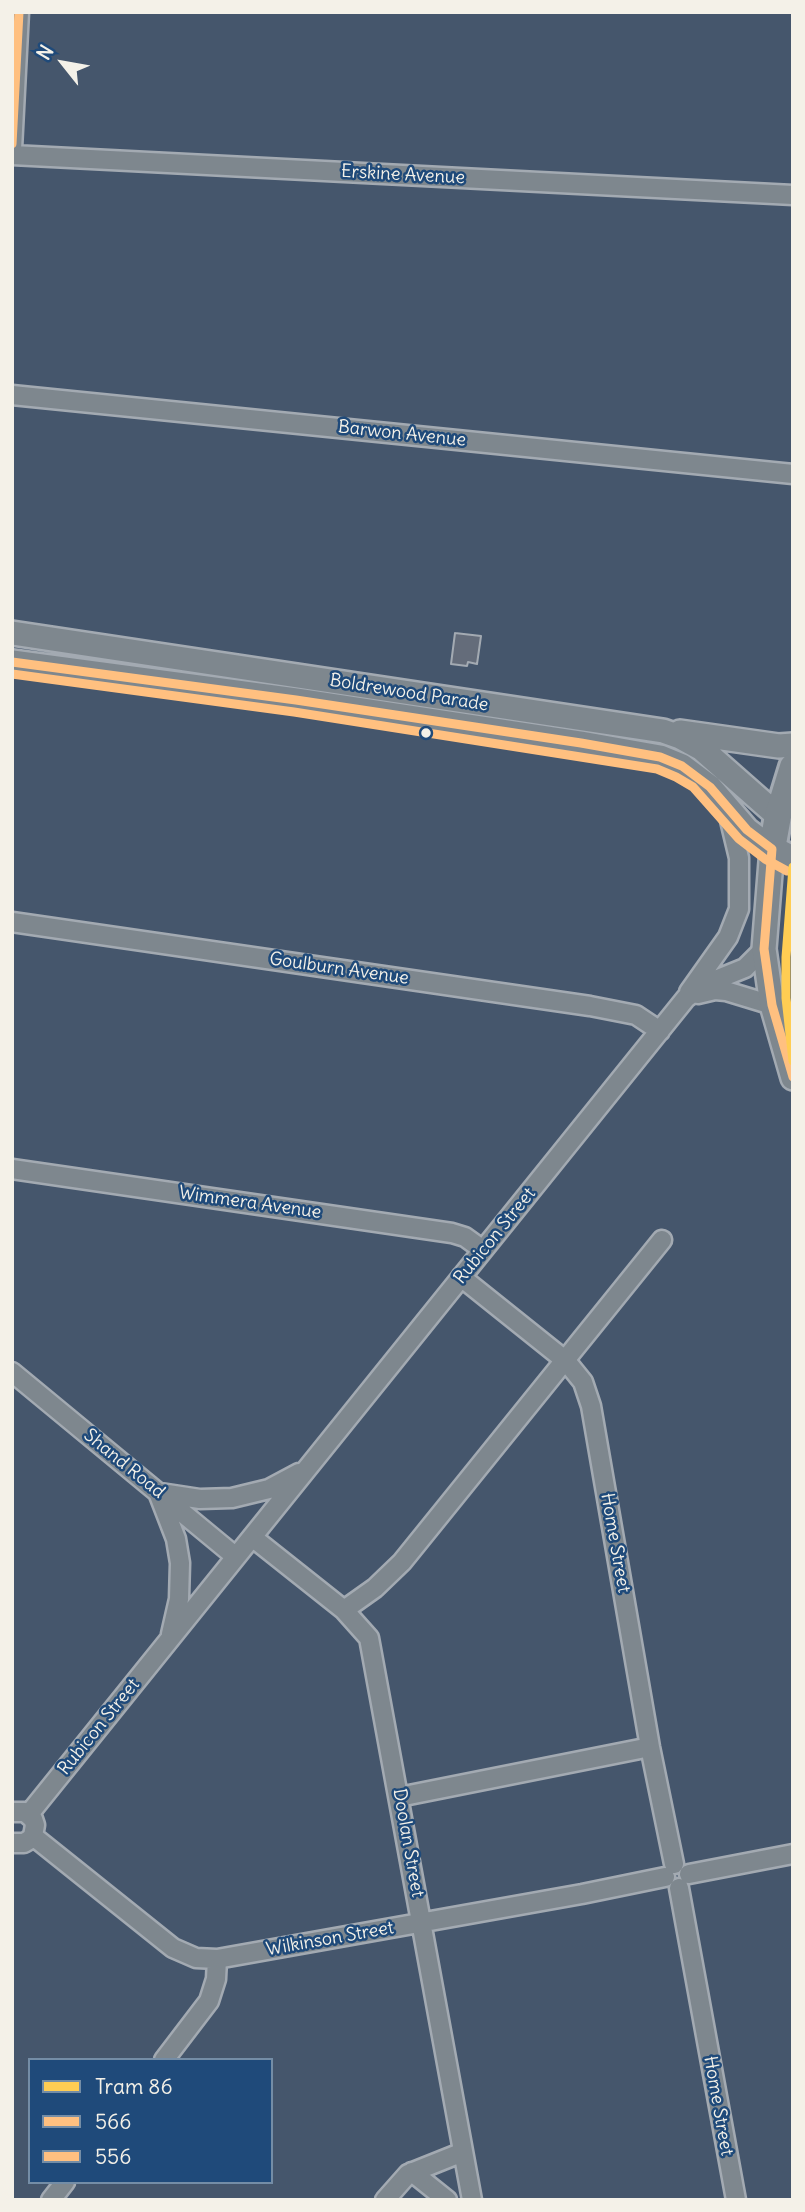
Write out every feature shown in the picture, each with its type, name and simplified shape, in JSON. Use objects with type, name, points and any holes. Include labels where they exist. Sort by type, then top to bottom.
[{"type":"highway","points":[[782,855],[793,767]]},
{"type":"main road","name":"Boldrewood Parade","points":[[12,633],[663,732],[697,746],[785,820]]},
{"type":"main road","name":"Boldrewood Parade","points":[[12,662],[296,700],[660,757],[701,778],[747,831],[782,855]]},
{"type":"main road","points":[[296,700],[299,677]]},
{"type":"main road","points":[[663,732],[779,746],[793,745]]},
{"type":"main road","points":[[782,855],[764,949],[772,1005],[793,1079]]},
{"type":"street","points":[[12,149],[19,12]]},
{"type":"street","name":"Erskine Avenue","points":[[12,155],[793,195]]},
{"type":"street","name":"Barwon Avenue","points":[[12,395],[793,474]]},
{"type":"street","name":"Boldrewood Parade","points":[[727,808],[740,864]]},
{"type":"street","name":"Rubicon Street","points":[[21,1813],[169,1640],[682,1003],[734,926],[739,909],[740,864]]},
{"type":"street","name":"Goulburn Avenue","points":[[12,922],[590,1006],[636,1015],[660,1031]]},
{"type":"street","name":"Rubicon Street","points":[[682,1003],[703,985],[745,968],[764,949]]},
{"type":"street","name":"Rubicon Street","points":[[682,1003],[695,995],[715,990],[744,995],[772,1005]]},
{"type":"street","name":"Wimmera Avenue","points":[[12,1169],[444,1231],[465,1237],[483,1250]]},
{"type":"street","points":[[344,1610],[375,1588],[402,1562],[662,1240]]},
{"type":"street","name":"Home Street","points":[[461,1277],[566,1362],[583,1382],[591,1406],[650,1747],[677,1876],[736,2200]]},
{"type":"street","name":"Shand Road","points":[[12,1372],[236,1557]]},
{"type":"street","name":"Rubicon Street","points":[[158,1492],[200,1499],[242,1496],[279,1485],[311,1464]]},
{"type":"street","name":"Rubicon Street","points":[[158,1492],[173,1530],[180,1563],[179,1599],[169,1640]]},
{"type":"street","name":"Doolan Street","points":[[252,1537],[344,1610],[369,1638],[472,2200]]},
{"type":"street","points":[[399,1797],[650,1747]]},
{"type":"street","points":[[12,1843],[24,1843],[33,1836],[35,1825],[21,1813]]},
{"type":"street","name":"Wilkinson Street","points":[[33,1836],[173,1948],[196,1958],[217,1959],[793,1854]]},
{"type":"street","points":[[166,2058],[209,2001],[216,1979],[217,1959]]},
{"type":"street","points":[[385,2200],[404,2177],[412,2172],[463,2152]]},
{"type":"street","points":[[412,2172],[447,2200]]},
{"type":"street","points":[[51,2200],[63,2184]]},
{"type":"building","points":[[455,633],[481,636],[477,664],[451,664]]},
{"type":"tram line","name":"86","points":[[793,867],[786,957],[786,998],[793,1061]]},
{"type":"transit line","name":"566","points":[[12,144],[19,12]]},
{"type":"transit line","name":"566","points":[[12,662],[296,700],[581,743],[660,757],[682,766],[710,787],[747,830],[772,849],[764,949],[772,1005],[793,1077]]},
{"type":"transit line","name":"556","points":[[12,674],[294,712],[657,769],[693,787],[739,839],[765,859],[787,871]]}]
